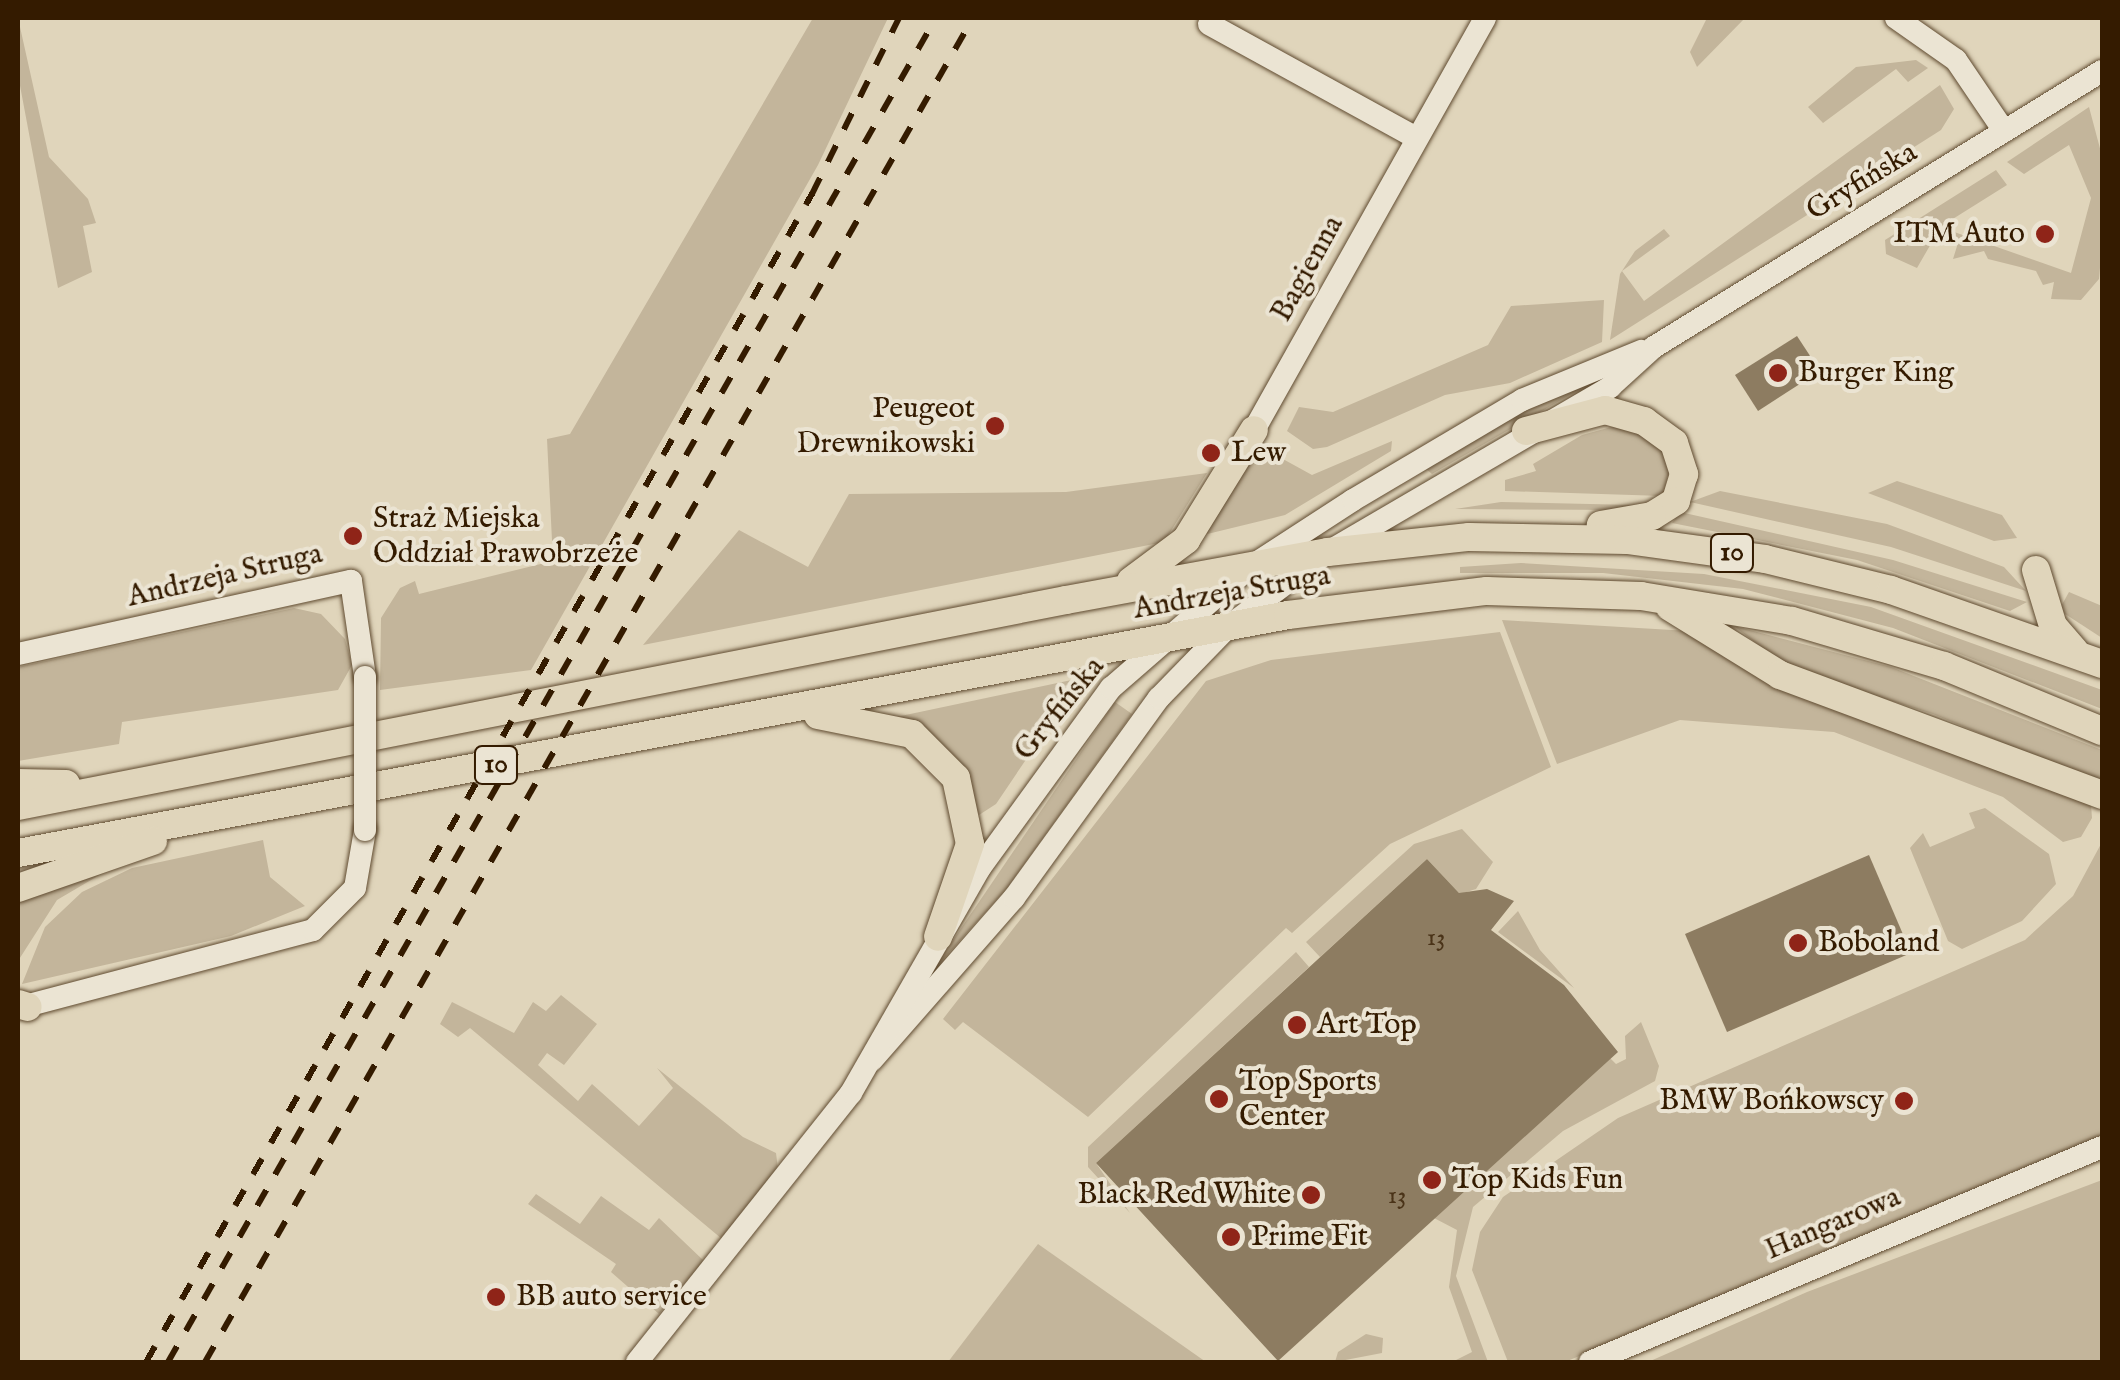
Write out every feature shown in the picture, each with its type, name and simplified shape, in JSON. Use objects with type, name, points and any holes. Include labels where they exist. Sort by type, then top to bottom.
[{"type":"main road","points":[[1469,538],[1638,520],[1666,510],[1682,491],[1677,448],[1637,418],[1595,411],[1526,431]]},
{"type":"main road","points":[[1097,595],[1146,573],[1181,545],[1254,430]]},
{"type":"main road","name":"Andrzeja Struga","points":[[19,788],[130,785],[1250,566],[1328,552],[1469,538],[1627,540],[1765,559],[1892,590],[2091,660]]},
{"type":"main road","points":[[2036,570],[2053,626],[2091,660]]},
{"type":"main road","name":"Andrzeja Struga","points":[[18,853],[1163,638],[1432,594],[1641,596],[1740,609],[1872,642],[2102,731]]},
{"type":"main road","points":[[1641,596],[1684,612],[1780,675],[2102,795]]},
{"type":"main road","points":[[777,713],[899,728],[949,767],[967,803],[970,833],[938,937]]},
{"type":"main road","points":[[18,888],[215,818]]},
{"type":"street","name":"Bagienna","points":[[1254,430],[1485,18]]},
{"type":"street","points":[[1909,21],[1962,66],[2004,131]]},
{"type":"street","points":[[1209,24],[1416,138]]},
{"type":"street","name":"Gryfińska","points":[[872,1060],[938,937],[1060,750],[1163,638],[1250,566],[1491,416],[1654,346],[2102,71]]},
{"type":"street","name":"Gryfińska","points":[[636,1362],[798,1166],[872,1060],[1014,898],[1159,698],[1229,626],[1328,552],[1526,431],[1610,387],[1654,346]]},
{"type":"street","name":"Andrzeja Struga","points":[[18,654],[351,581],[365,677],[365,830],[354,888],[313,930],[21,1006]]},
{"type":"street","name":"Hangarowa","points":[[1590,1362],[2102,1146]]},
{"type":"shaded area","points":[[18,18],[49,157],[88,199],[96,223],[83,226],[92,272],[58,288],[18,75]]},
{"type":"shaded area","points":[[813,18],[888,18],[818,165],[531,670],[380,690],[381,618],[400,588],[415,581],[419,594],[553,561],[547,439],[570,434]]},
{"type":"shaded area","points":[[1707,18],[1745,18],[1697,67],[1690,52]]},
{"type":"shaded area","points":[[1916,60],[1928,68],[1908,82],[1896,69],[1823,123],[1808,107],[1856,67]]},
{"type":"shaded area","points":[[1940,85],[1954,109],[1941,130],[1610,340],[1620,274],[1635,251],[1664,229],[1670,236],[1622,271],[1644,301]]},
{"type":"shaded area","points":[[2089,107],[2102,156],[2102,245],[2099,279],[2081,300],[2051,299],[2054,282],[2043,285],[2036,271],[1988,259],[1984,251],[1953,259],[1958,243],[1948,239],[1932,242],[1917,268],[1886,254],[1885,240],[1996,170],[2007,185],[1940,227],[2071,273],[2091,198],[2069,145],[2024,174],[2007,162]]},
{"type":"shaded area","points":[[1604,300],[1602,342],[1510,383],[1445,395],[1327,447],[1313,449],[1287,431],[1299,407],[1333,412],[1488,345],[1511,306]]},
{"type":"shaded area","points":[[1587,385],[1432,474],[1425,468],[1522,411]]},
{"type":"shaded area","points":[[1626,423],[1659,441],[1671,464],[1663,496],[1505,491],[1505,480],[1536,471],[1533,464],[1582,435]]},
{"type":"shaded area","points":[[1392,441],[1391,451],[1285,515],[1195,537],[1248,457],[1272,453],[1312,475]]},
{"type":"shaded area","points":[[1207,473],[1164,542],[643,645],[739,530],[808,567],[849,494],[1066,492]]},
{"type":"shaded area","points":[[1897,481],[2002,515],[2017,538],[1994,541],[1868,493]]},
{"type":"shaded area","points":[[1720,491],[1887,524],[2004,567],[2026,591],[1891,547],[1690,502]]},
{"type":"shaded area","points":[[1501,502],[1654,504],[1629,510],[1455,509]]},
{"type":"shaded area","points":[[1680,512],[1893,560],[2027,602],[2010,611],[1857,560],[1672,523]]},
{"type":"shaded area","points":[[1521,563],[1704,574],[1871,607],[2102,690],[2102,709],[1893,628],[1743,589],[1603,573],[1460,573],[1460,567]]},
{"type":"shaded area","points":[[2069,592],[2102,606],[2102,638],[2059,610]]},
{"type":"shaded area","points":[[294,608],[321,614],[345,639],[352,665],[338,690],[122,722],[119,744],[18,761],[18,667]]},
{"type":"shaded area","points":[[1502,620],[1689,631],[2091,805],[2092,818],[2081,837],[2063,842],[2003,797],[1834,732],[1680,720],[1557,764]]},
{"type":"shaded area","points":[[1734,626],[1891,667],[2102,750],[2102,784],[1933,714],[1788,668]]},
{"type":"shaded area","points":[[1500,632],[1551,767],[1390,844],[1292,933],[1286,928],[1088,1117],[963,1022],[955,1030],[943,1019],[1206,681],[1271,660]]},
{"type":"shaded area","points":[[1081,678],[996,804],[979,815],[953,755],[896,717]]},
{"type":"shaded area","points":[[1115,702],[1132,714],[1007,888],[930,974]]},
{"type":"shaded area","points":[[1985,808],[2049,854],[2056,884],[2022,921],[1962,949],[1948,941],[1910,848],[1923,833],[1930,847],[1975,828],[1969,813]]},
{"type":"shaded area","points":[[1462,829],[1493,862],[1476,889],[1460,894],[1427,859],[1320,957],[1306,942],[1414,844]]},
{"type":"shaded area","points":[[263,840],[270,877],[305,906],[231,936],[22,984],[45,927],[82,892],[132,868]]},
{"type":"shaded area","points":[[2102,842],[2102,1136],[1565,1362],[1508,1362],[1472,1270],[1480,1232],[1503,1197],[1618,1118],[2025,940],[2073,896]]},
{"type":"shaded area","points":[[108,870],[57,900],[18,961],[18,899]]},
{"type":"shaded area","points":[[1518,911],[1540,950],[1574,988],[1498,932]]},
{"type":"shaded area","points":[[1296,952],[1309,967],[1096,1163],[1130,1213],[1088,1167],[1088,1147]]},
{"type":"shaded area","points":[[561,995],[597,1024],[564,1065],[547,1053],[538,1065],[578,1101],[592,1084],[639,1126],[673,1088],[657,1068],[743,1137],[776,1153],[778,1169],[722,1239],[470,1028],[458,1037],[440,1024],[452,1002],[514,1033],[533,1002],[546,1011]]},
{"type":"shaded area","points":[[1641,1022],[1659,1066],[1655,1081],[1563,1131],[1473,1207],[1456,1276],[1488,1362],[1452,1362],[1472,1352],[1449,1287],[1457,1230],[1434,1218],[1609,1057],[1616,1064],[1626,1059],[1625,1036]]},
{"type":"shaded area","points":[[2102,1180],[2102,1362],[1648,1362],[1807,1292]]},
{"type":"shaded area","points":[[536,1194],[580,1224],[601,1196],[649,1230],[659,1218],[704,1261],[659,1314],[611,1272],[616,1264],[528,1204]]},
{"type":"shaded area","points":[[1038,1244],[1206,1362],[948,1362]]},
{"type":"shaded area","points":[[1366,1334],[1383,1338],[1382,1353],[1335,1362],[1338,1352]]},
{"type":"building","name":"Burger King","points":[[1797,336],[1820,371],[1758,411],[1735,375]]},
{"type":"building","name":"Boboland","points":[[1869,855],[1911,953],[1727,1032],[1685,934]]},
{"type":"building","points":[[1427,859],[1459,893],[1487,889],[1514,901],[1491,930],[1564,985],[1618,1052],[1278,1361],[1096,1163]]},
{"type":"railway","points":[[146,1362],[812,194],[899,18]]},
{"type":"railway","points":[[168,1362],[936,18]]},
{"type":"railway","points":[[205,1362],[973,18]]},
{"type":"place","name":"ITM Auto","points":[[2045,234]]},
{"type":"place","name":"Burger King","points":[[1778,373]]},
{"type":"place","name":"Peugeot Drewnikowski","points":[[995,426]]},
{"type":"place","name":"Lew","points":[[1211,453]]},
{"type":"place","name":"Straż Miejska Oddział Prawobrzeże","points":[[353,536]]},
{"type":"place","name":"Boboland","points":[[1798,943]]},
{"type":"place","name":"Art Top","points":[[1297,1025]]},
{"type":"place","name":"Top Sports Center","points":[[1219,1099]]},
{"type":"place","name":"BMW Bońkowscy","points":[[1904,1101]]},
{"type":"place","name":"Top Kids Fun","points":[[1432,1180]]},
{"type":"place","name":"Black Red White","points":[[1311,1195]]},
{"type":"place","name":"Prime Fit","points":[[1231,1237]]},
{"type":"place","name":"BB auto service","points":[[496,1297]]}]
